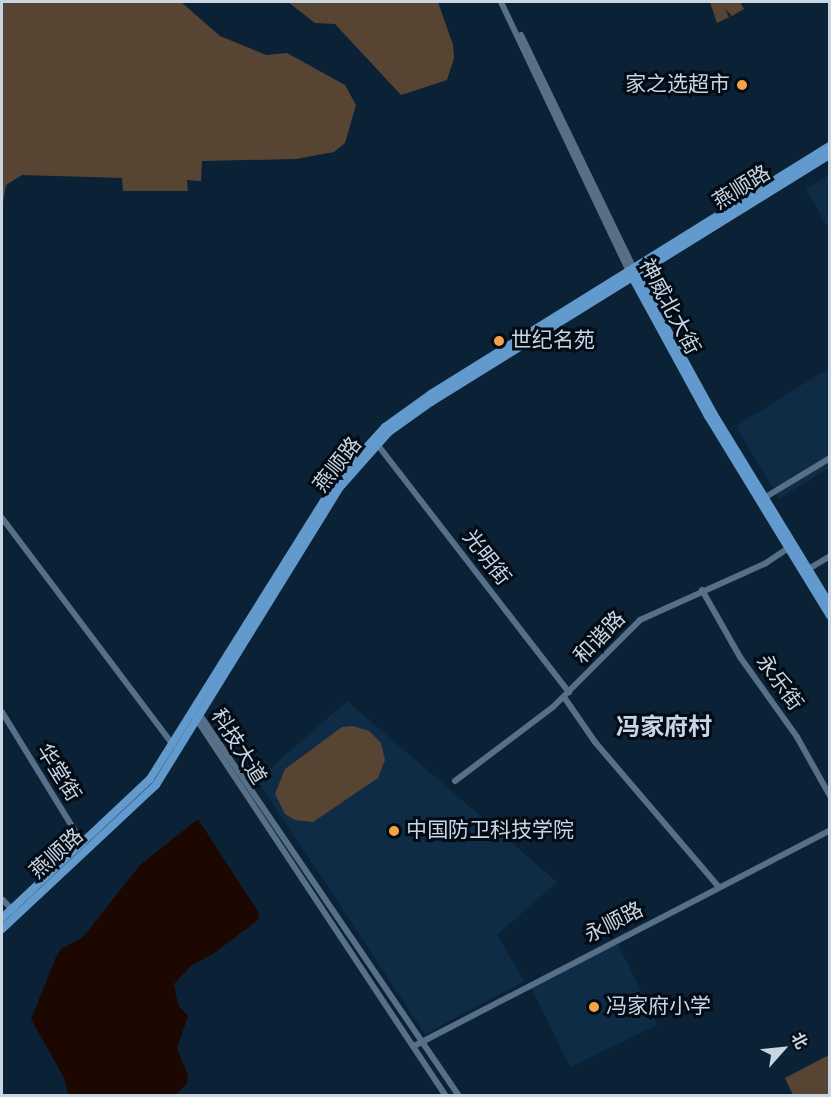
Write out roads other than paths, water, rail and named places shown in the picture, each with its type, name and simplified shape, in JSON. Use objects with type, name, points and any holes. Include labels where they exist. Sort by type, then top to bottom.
[{"type":"main road","name":"燕顺路","points":[[86,848],[135,796],[197,716],[325,511],[358,463],[377,444],[431,402],[830,146]]},
{"type":"main road","name":"燕顺路","points":[[2,928],[14,912],[156,785],[319,506],[353,458],[385,427],[430,394],[830,155]]},
{"type":"main road","name":"神威北大街","points":[[632,272],[764,498],[830,605]]},
{"type":"main road","name":"神威北大街","points":[[632,272],[788,548],[830,616]]},
{"type":"main road","name":"燕顺路","points":[[2,918],[14,912]]},
{"type":"street","name":"神威北大街","points":[[503,2],[632,272]]},
{"type":"street","name":"光明街","points":[[377,444],[566,695],[596,742],[719,887]]},
{"type":"street","points":[[764,498],[830,458]]},
{"type":"street","points":[[2,518],[173,746]]},
{"type":"street","name":"和谐路","points":[[455,781],[566,695],[640,620],[766,563],[788,548]]},
{"type":"street","points":[[807,570],[830,556]]},
{"type":"street","name":"永乐街","points":[[702,590],[740,657],[797,737],[830,796]]},
{"type":"street","name":"华堂街","points":[[2,712],[86,848]]},
{"type":"street","name":"科技大道","points":[[197,716],[459,1095]]},
{"type":"street","name":"科技大道","points":[[197,716],[446,1095]]},
{"type":"street","name":"永顺路","points":[[414,1046],[568,969],[594,950],[830,830]]},
{"type":"street","points":[[3,900],[14,912]]},
{"type":"place","name":"家之选超市","points":[[742,85]]},
{"type":"place","name":"世纪名苑","points":[[499,341]]},
{"type":"place","name":"中国防卫科技学院","points":[[394,831]]},
{"type":"place","name":"冯家府小学","points":[[594,1007]]},
{"type":"district","name":"冯家府村","points":[[664,729]]}]
